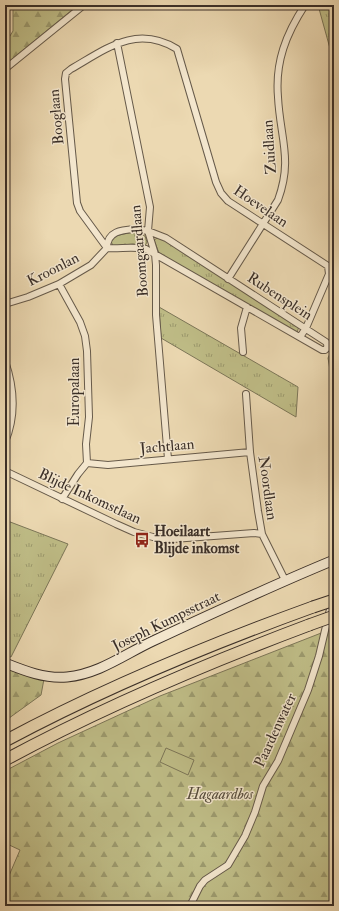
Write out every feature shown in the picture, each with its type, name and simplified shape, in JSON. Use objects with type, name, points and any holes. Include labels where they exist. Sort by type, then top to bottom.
[{"type":"highway","points":[[5,741],[106,691],[186,656],[259,626],[334,600]]},
{"type":"highway","points":[[5,760],[113,706],[192,671],[334,616]]},
{"type":"street","points":[[5,69],[84,5]]},
{"type":"street","name":"Zuidlaan","points":[[228,279],[264,224],[278,200],[283,186],[286,163],[277,89],[279,63],[291,27],[305,5]]},
{"type":"street","name":"Booglaan","points":[[107,248],[80,211],[77,203],[65,79],[66,73],[117,43],[126,40],[151,40],[177,49]]},
{"type":"street","name":"Boomgaardlaan","points":[[117,43],[150,207],[148,231],[155,254],[156,265],[156,315],[168,459]]},
{"type":"street","name":"Hoevelaan","points":[[177,49],[216,182],[221,193],[228,201],[328,266],[329,274],[306,328],[300,337]]},
{"type":"street","name":"Rubensplein","points":[[128,229],[148,231],[166,238],[306,328],[326,342],[328,344],[327,348],[322,350],[155,254],[139,248],[107,248],[107,241],[110,236],[115,233],[128,229]]},
{"type":"street","name":"Kroonlan","points":[[5,304],[28,297],[59,284],[91,264],[107,248]]},
{"type":"street","name":"Europalaan","points":[[59,284],[80,322],[85,336],[89,398],[89,417],[86,444],[87,463]]},
{"type":"street","points":[[243,352],[241,328],[246,307]]},
{"type":"street","points":[[5,360],[12,387],[13,404],[11,422],[5,442]]},
{"type":"street","name":"Noordlaan","points":[[246,394],[250,452],[262,534],[285,580]]},
{"type":"street","name":"Jachtlaan","points":[[87,463],[108,465],[250,452]]},
{"type":"street","points":[[62,499],[87,463]]},
{"type":"street","name":"Blijde Inkomstlaan","points":[[5,471],[128,530],[153,537],[173,539],[254,533],[262,534]]},
{"type":"street","name":"Joseph Kumpsstraat","points":[[5,663],[36,674],[49,676],[66,677],[83,674],[109,664],[149,643],[285,580],[334,560]]},
{"type":"street","name":"Paardenwater","points":[[190,906],[204,880],[228,865],[245,836],[255,812],[263,786],[278,761],[314,674],[334,592]]},
{"type":"green space","points":[[5,5],[78,5],[5,65],[5,44],[13,31],[13,7],[5,7]]},
{"type":"green space","points":[[318,5],[334,5],[334,63]]},
{"type":"green space","points":[[133,232],[145,236],[147,242],[145,246],[133,244],[113,246],[111,241],[115,236]]},
{"type":"green space","points":[[159,237],[299,326],[297,333],[159,253],[154,240]]},
{"type":"green space","points":[[159,307],[298,387],[296,417],[161,338]]},
{"type":"green space","points":[[334,345],[334,394],[328,358]]},
{"type":"green space","points":[[5,520],[68,544],[11,657],[5,655],[5,581],[8,576],[5,574]]},
{"type":"green space","name":"Hagaardbos","points":[[334,628],[334,906],[5,906],[5,885],[20,850],[5,843],[5,771],[58,743],[160,696]]},
{"type":"green space","points":[[5,665],[44,679],[41,695],[5,721]]},
{"type":"green space","points":[[166,748],[194,760],[188,775],[160,762]]},
{"type":"place","name":"Hoeilaart Blijde inkomst","points":[[142,540]]}]
